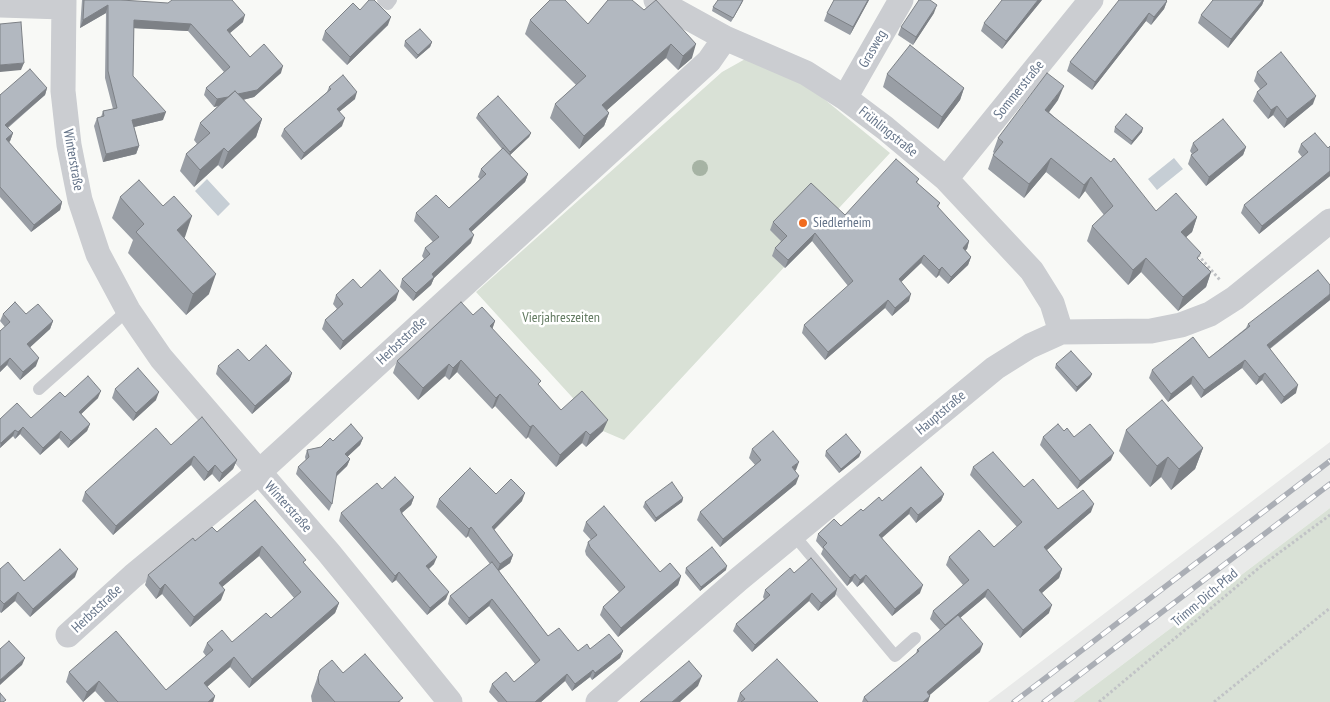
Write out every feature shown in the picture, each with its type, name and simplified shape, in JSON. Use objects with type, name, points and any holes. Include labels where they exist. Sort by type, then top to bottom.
[{"type":"street","name":"Frühlingstraße","points":[[656,0],[725,38],[806,73],[845,98],[946,179],[1032,271],[1052,303],[1062,332]]},
{"type":"street","name":"Grasweg","points":[[845,98],[901,0]]},
{"type":"street","name":"Sommerstraße","points":[[946,179],[1091,0]]},
{"type":"street","points":[[0,5],[64,3]]},
{"type":"street","name":"Winterstraße","points":[[64,3],[63,91],[69,145],[78,191],[98,254],[128,310],[161,358],[258,473],[329,553],[450,702]]},
{"type":"street","name":"Herbststraße","points":[[68,635],[133,576],[258,473],[709,61],[725,38]]},
{"type":"street","name":"Hauptstraße","points":[[598,702],[793,534],[995,368],[1030,346],[1062,332],[1151,331],[1181,326],[1210,314],[1235,298],[1330,222]]},
{"type":"lane","points":[[39,389],[128,310]]},
{"type":"lane","points":[[793,534],[895,656],[915,638]]},
{"type":"path","points":[[1196,253],[1235,298]]},
{"type":"path","name":"Trimm-Dich-Pfad","points":[[1099,702],[1260,566],[1330,515]]},
{"type":"path","points":[[1214,702],[1330,608]]},
{"type":"shaded area","points":[[1174,158],[1183,169],[1157,190],[1148,179]]},
{"type":"shaded area","points":[[207,179],[230,204],[218,216],[195,191]]},
{"type":"shaded area","points":[[1330,442],[1330,508],[1073,702],[988,702]]},
{"type":"green space","name":"Vierjahreszeiten","points":[[747,58],[807,85],[890,153],[624,440],[603,431],[476,292],[722,72]]},
{"type":"green space","points":[[1330,508],[1330,702],[1073,702]]},
{"type":"building","points":[[84,0],[168,3],[172,0],[232,0],[245,15],[227,30],[250,57],[264,44],[283,66],[257,90],[238,94],[235,91],[228,97],[217,99],[206,88],[230,67],[191,24],[134,20],[133,76],[166,112],[132,120],[139,146],[106,154],[97,118],[104,116],[103,111],[117,108],[108,71],[108,5],[83,20]]},
{"type":"building","points":[[369,0],[374,0],[391,17],[350,57],[325,31],[353,3],[360,10]]},
{"type":"building","points":[[550,0],[565,0],[588,24],[608,0],[632,0],[644,10],[656,0],[696,44],[683,56],[671,44],[602,105],[609,113],[584,136],[555,104],[586,76],[530,20]]},
{"type":"building","points":[[718,0],[743,0],[733,18],[713,7]]},
{"type":"building","points":[[834,0],[868,0],[853,27],[827,13]]},
{"type":"building","points":[[919,0],[930,0],[937,5],[916,37],[901,27]]},
{"type":"building","points":[[1002,0],[1038,0],[1006,41],[984,23]]},
{"type":"building","points":[[1119,0],[1167,1],[1154,17],[1149,13],[1095,82],[1070,62]]},
{"type":"building","points":[[1213,0],[1263,0],[1231,39],[1201,15]]},
{"type":"building","points":[[21,22],[24,63],[0,65],[0,24]]},
{"type":"building","points":[[420,29],[432,42],[418,55],[405,41]]},
{"type":"building","points":[[910,45],[964,88],[942,117],[887,74]]},
{"type":"building","points":[[1281,52],[1316,96],[1287,119],[1277,106],[1271,110],[1257,92],[1267,84],[1257,72]]},
{"type":"building","points":[[30,69],[47,88],[5,125],[13,133],[6,139],[62,202],[34,225],[0,187],[0,95]]},
{"type":"building","points":[[1047,73],[1064,86],[1045,110],[1111,162],[1114,158],[1156,211],[1176,193],[1197,217],[1181,232],[1201,253],[1197,258],[1211,272],[1183,297],[1146,258],[1133,270],[1092,226],[1113,206],[1091,177],[1084,185],[1051,158],[1029,184],[993,155],[1003,142],[998,138]]},
{"type":"building","points":[[343,75],[357,92],[337,109],[345,118],[304,153],[284,129],[331,89],[329,87]]},
{"type":"building","points":[[235,91],[262,119],[228,152],[224,148],[200,170],[186,154],[210,133],[200,123]]},
{"type":"building","points":[[498,96],[531,133],[510,152],[478,114]]},
{"type":"building","points":[[1126,114],[1143,128],[1132,141],[1115,127]]},
{"type":"building","points":[[1223,119],[1246,147],[1209,177],[1191,155],[1198,150],[1193,143]]},
{"type":"building","points":[[1315,133],[1328,148],[1330,146],[1330,171],[1262,226],[1244,205],[1308,152],[1301,144]]},
{"type":"building","points":[[503,148],[528,174],[469,229],[474,235],[432,274],[434,277],[416,293],[402,279],[430,254],[425,248],[439,237],[416,213],[436,195],[449,208],[486,174],[481,169]]},
{"type":"building","points":[[896,159],[919,179],[916,182],[940,203],[937,206],[969,241],[963,248],[971,257],[951,277],[942,267],[939,270],[924,255],[899,279],[911,294],[895,308],[888,300],[828,352],[804,325],[853,281],[815,233],[788,260],[775,248],[787,236],[773,222],[811,183],[845,215]]},
{"type":"building","points":[[139,180],[163,206],[174,196],[192,216],[177,230],[216,274],[193,294],[136,232],[144,224],[120,197]]},
{"type":"building","points":[[380,270],[399,291],[343,341],[325,320],[343,304],[336,295],[353,279],[361,288]]},
{"type":"building","points":[[1318,270],[1330,285],[1330,294],[1267,345],[1298,385],[1284,397],[1265,373],[1259,377],[1245,360],[1204,390],[1193,376],[1171,394],[1152,370],[1193,337],[1209,358],[1250,326],[1248,324]]},
{"type":"building","points":[[15,302],[26,314],[38,304],[53,321],[27,344],[39,358],[23,372],[10,358],[0,367],[0,331],[10,322],[3,314]]},
{"type":"building","points":[[461,302],[473,315],[482,307],[495,321],[490,326],[541,381],[538,384],[561,410],[582,391],[608,420],[590,435],[586,431],[560,455],[533,425],[530,427],[500,394],[496,398],[461,360],[453,368],[449,364],[423,388],[397,361]]},
{"type":"building","points":[[266,345],[292,373],[255,406],[218,366],[238,349],[249,361]]},
{"type":"building","points":[[1071,351],[1092,374],[1077,387],[1056,364]]},
{"type":"building","points":[[138,368],[159,392],[136,413],[115,389]]},
{"type":"building","points":[[88,376],[101,391],[79,412],[90,424],[71,441],[61,431],[43,448],[23,427],[18,432],[15,430],[0,443],[0,419],[17,403],[31,418],[60,392],[65,397]]},
{"type":"building","points":[[1162,400],[1203,448],[1179,469],[1168,457],[1157,466],[1126,430]]},
{"type":"building","points":[[202,417],[237,460],[222,473],[215,465],[208,472],[194,456],[116,526],[85,492],[156,428],[171,445]]},
{"type":"building","points":[[351,424],[363,438],[345,454],[350,459],[337,472],[332,504],[298,467],[309,457],[307,450],[321,447],[330,438],[333,441]]},
{"type":"building","points":[[1058,424],[1064,431],[1067,428],[1074,437],[1090,424],[1114,453],[1080,481],[1043,437]]},
{"type":"building","points":[[773,431],[799,462],[792,467],[799,476],[723,539],[700,512],[761,460],[752,449]]},
{"type":"building","points":[[846,434],[861,452],[841,469],[826,451]]},
{"type":"building","points":[[993,452],[1024,487],[1033,479],[1058,509],[1083,490],[1094,504],[1044,547],[1062,569],[1039,590],[1052,605],[1023,630],[988,589],[945,625],[933,611],[969,580],[949,557],[979,530],[994,547],[1022,522],[973,467]]},
{"type":"building","points":[[921,467],[944,494],[918,515],[911,507],[879,535],[923,585],[895,609],[866,575],[860,580],[855,574],[850,578],[823,547],[827,543],[818,534],[834,519],[841,526],[879,497],[882,501]]},
{"type":"building","points":[[470,468],[496,494],[511,479],[525,493],[492,527],[513,555],[500,564],[471,527],[469,529],[439,499]]},
{"type":"building","points":[[395,477],[414,497],[400,509],[402,514],[437,557],[426,566],[449,592],[430,608],[399,572],[395,576],[341,513],[377,483],[382,489]]},
{"type":"building","points":[[672,482],[683,498],[656,518],[645,502]]},
{"type":"building","points":[[255,500],[306,560],[303,562],[339,603],[252,679],[234,657],[204,683],[215,696],[208,702],[118,702],[99,681],[87,692],[69,672],[116,631],[166,690],[213,650],[207,643],[222,630],[232,642],[266,613],[271,618],[301,592],[262,546],[219,583],[225,590],[194,617],[165,584],[160,589],[148,575],[193,538],[195,541],[212,527],[217,532]]},
{"type":"building","points":[[604,506],[660,572],[670,563],[681,576],[621,628],[603,607],[625,587],[590,547],[588,542],[597,535],[586,522]]},
{"type":"building","points":[[712,547],[727,566],[701,587],[686,568]]},
{"type":"building","points":[[60,549],[78,569],[33,609],[18,592],[4,604],[0,600],[0,569],[8,562],[24,581]]},
{"type":"building","points":[[811,558],[837,589],[821,603],[812,593],[755,645],[736,624],[770,595],[765,590],[790,568],[794,573]]},
{"type":"building","points":[[492,562],[548,636],[559,628],[578,651],[587,644],[590,649],[609,634],[623,651],[595,673],[593,670],[575,684],[567,674],[535,702],[507,702],[492,684],[506,672],[514,682],[540,660],[492,599],[469,618],[450,596]]},
{"type":"building","points":[[958,615],[983,644],[927,692],[930,696],[923,702],[868,702],[864,697]]},
{"type":"building","points":[[9,641],[25,658],[0,680],[0,649]]},
{"type":"building","points":[[365,654],[403,698],[398,702],[335,702],[319,684],[320,670],[332,660],[343,673]]},
{"type":"building","points":[[777,659],[818,702],[741,702],[745,699],[740,693]]},
{"type":"building","points":[[689,661],[702,676],[672,702],[640,702]]},
{"type":"building","points":[[0,693],[6,700],[3,702],[0,702]]},
{"type":"railway","points":[[1014,702],[1330,461]]},
{"type":"railway","points":[[1044,702],[1330,484]]},
{"type":"place","name":"Siedlerheim","points":[[803,223]]}]
